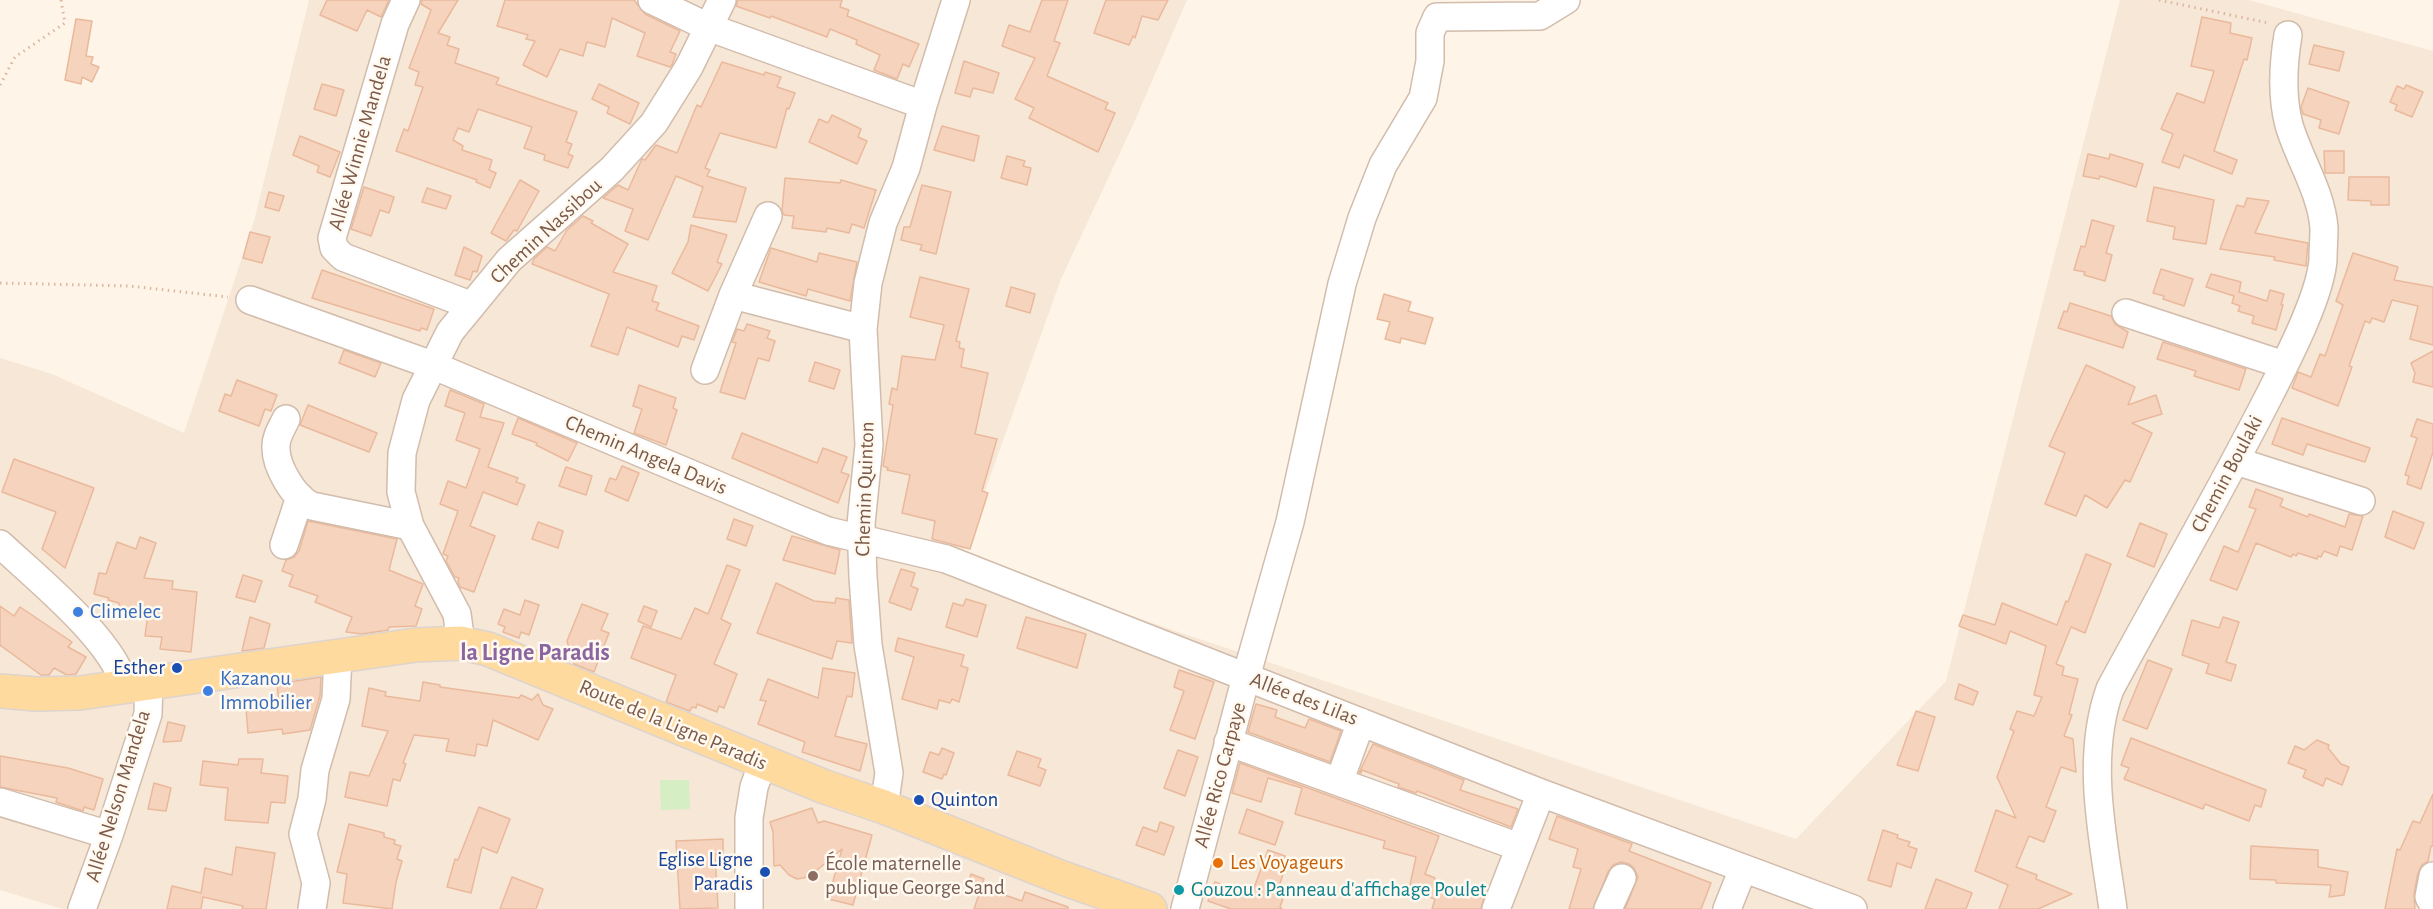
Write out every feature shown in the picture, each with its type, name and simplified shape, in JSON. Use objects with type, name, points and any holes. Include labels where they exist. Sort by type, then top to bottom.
[{"type":"main road","name":"Route de la Ligne Paradis","points":[[0,691],[36,694],[80,693],[338,655],[416,645],[461,643],[488,649],[825,787],[884,807],[1060,877],[1150,909]]},
{"type":"street","name":"Allée Winnie Mandela","points":[[406,0],[395,24],[332,238],[334,248],[343,257],[470,305]]},
{"type":"street","points":[[652,0],[708,27],[923,105]]},
{"type":"street","name":"Chemin Nassibou","points":[[461,643],[457,614],[410,526],[401,492],[402,453],[416,400],[450,332],[470,305],[509,260],[612,169],[639,142],[667,104],[689,67],[722,0]]},
{"type":"street","name":"Chemin Quinton","points":[[884,807],[889,773],[868,645],[861,539],[869,445],[863,330],[868,283],[878,238],[906,168],[956,0]]},
{"type":"street","name":"Allée Rico Carpaye","points":[[1185,909],[1228,742],[1290,522],[1342,284],[1362,218],[1383,165],[1423,98],[1430,61],[1430,33],[1437,16],[1540,16],[1566,0]]},
{"type":"street","name":"Chemin Boulaki","points":[[2113,909],[2097,790],[2100,726],[2110,689],[2236,461],[2284,365],[2306,317],[2322,263],[2324,228],[2314,188],[2294,140],[2284,98],[2283,76],[2288,35]]},
{"type":"street","points":[[705,370],[733,295],[768,216]]},
{"type":"street","points":[[733,295],[863,330]]},
{"type":"street","name":"Chemin Angela Davis","points":[[250,300],[432,365],[798,519],[828,531],[861,539]]},
{"type":"street","points":[[2126,313],[2284,365]]},
{"type":"street","points":[[286,419],[277,437],[277,457],[300,497],[312,506],[410,526]]},
{"type":"street","points":[[2236,461],[2361,501]]},
{"type":"street","points":[[284,545],[300,497]]},
{"type":"street","name":"Allée des Lilas","points":[[861,539],[946,559],[1541,793],[1853,909]]},
{"type":"street","points":[[0,544],[95,634],[118,668],[137,684]]},
{"type":"street","points":[[312,909],[316,883],[303,834],[312,799],[315,770],[336,699],[338,655]]},
{"type":"street","name":"Allée Nelson Mandela","points":[[81,909],[109,836],[148,714],[137,684]]},
{"type":"street","points":[[1339,782],[1361,722]]},
{"type":"street","points":[[1228,742],[1519,847]]},
{"type":"street","points":[[749,909],[749,818],[754,787],[763,762]]},
{"type":"street","points":[[1506,906],[1519,847],[1541,793]]},
{"type":"street","points":[[0,802],[109,836]]},
{"type":"street","points":[[1728,909],[1743,869]]},
{"type":"street","points":[[2433,876],[2429,897],[2433,904]]},
{"type":"street","points":[[1608,909],[1623,878]]},
{"type":"path","points":[[0,85],[15,57],[65,23],[61,0]]},
{"type":"path","points":[[2160,0],[2273,24],[2283,29],[2288,35]]},
{"type":"path","points":[[0,283],[130,286],[250,300]]},
{"type":"shaded area","points":[[309,0],[1187,0],[1133,125],[1061,279],[963,552],[1125,614],[1796,839],[1946,681],[2120,0],[2249,0],[2433,51],[2433,909],[62,909],[0,890],[0,358],[52,374],[184,433],[254,221]]},
{"type":"green space","points":[[660,780],[689,780],[690,809],[661,810]]},
{"type":"building","points":[[327,0],[389,0],[381,17],[367,10],[357,31],[320,15]]},
{"type":"building","points":[[422,0],[458,0],[438,33],[450,37],[447,45],[459,49],[455,63],[499,78],[496,84],[577,112],[566,142],[572,144],[568,154],[573,156],[568,168],[544,160],[545,155],[524,148],[532,127],[478,109],[469,132],[458,128],[453,140],[463,146],[462,150],[492,160],[489,170],[496,173],[490,188],[476,182],[477,180],[396,151],[404,129],[408,131],[423,87],[415,85],[419,72],[409,68],[431,10],[421,4]]},
{"type":"building","points":[[505,0],[634,0],[645,14],[680,31],[670,52],[676,54],[670,67],[637,56],[645,33],[612,18],[605,47],[587,42],[583,56],[560,49],[547,77],[523,65],[535,41],[526,39],[528,35],[497,26]]},
{"type":"building","points":[[738,0],[842,0],[840,7],[849,10],[847,16],[919,44],[909,67],[903,64],[897,79],[874,70],[880,55],[856,44],[857,40],[830,29],[827,37],[771,16],[770,18],[736,6]]},
{"type":"building","points":[[1042,0],[1068,0],[1054,41],[1060,43],[1047,76],[1108,103],[1105,109],[1115,113],[1098,152],[1029,118],[1034,108],[1015,99],[1035,58],[1002,46],[1009,25],[1030,32]]},
{"type":"building","points":[[1106,0],[1168,0],[1158,20],[1142,16],[1135,38],[1133,36],[1129,45],[1094,33]]},
{"type":"building","points":[[2202,17],[2231,23],[2230,33],[2252,38],[2247,60],[2244,59],[2214,151],[2237,160],[2232,174],[2184,155],[2179,168],[2162,162],[2173,134],[2161,129],[2177,93],[2204,103],[2214,71],[2191,66]]},
{"type":"building","points":[[76,19],[92,21],[86,56],[93,57],[91,64],[99,67],[92,82],[82,77],[81,84],[65,80]]},
{"type":"building","points":[[2314,45],[2344,52],[2339,71],[2309,64]]},
{"type":"building","points":[[964,61],[999,73],[993,93],[973,88],[970,97],[955,93]]},
{"type":"building","points":[[722,62],[764,75],[765,72],[781,77],[777,87],[795,93],[789,109],[787,108],[776,148],[720,133],[705,168],[710,170],[707,176],[746,188],[736,222],[693,217],[703,187],[676,176],[648,240],[625,231],[633,209],[603,198],[618,185],[628,190],[642,159],[645,160],[656,145],[677,153],[697,105],[701,107]]},
{"type":"building","points":[[322,84],[344,90],[336,116],[314,109]]},
{"type":"building","points":[[599,84],[639,103],[630,124],[607,113],[609,107],[592,99]]},
{"type":"building","points":[[2406,85],[2423,92],[2412,117],[2395,110],[2397,105],[2390,102],[2397,86],[2404,89]]},
{"type":"building","points":[[2308,88],[2349,102],[2339,134],[2319,128],[2321,120],[2303,114],[2301,107]]},
{"type":"building","points":[[832,115],[861,129],[858,137],[867,141],[857,164],[809,142],[819,119],[828,123]]},
{"type":"building","points":[[942,126],[979,136],[974,161],[934,150]]},
{"type":"building","points":[[300,136],[340,152],[330,177],[317,172],[319,166],[293,155]]},
{"type":"building","points":[[2324,151],[2344,151],[2344,173],[2325,173]]},
{"type":"building","points":[[2088,154],[2109,159],[2110,154],[2143,164],[2136,187],[2100,176],[2099,179],[2083,176]]},
{"type":"building","points":[[1007,156],[1025,161],[1023,166],[1031,168],[1027,185],[1001,178]]},
{"type":"building","points":[[2349,177],[2389,177],[2389,205],[2371,205],[2371,201],[2348,200]]},
{"type":"building","points":[[785,178],[840,183],[841,180],[876,190],[864,228],[852,224],[849,233],[827,228],[826,232],[792,228],[794,216],[784,215],[782,211]]},
{"type":"building","points":[[520,180],[539,191],[517,231],[514,230],[506,241],[491,233]]},
{"type":"building","points":[[922,185],[951,192],[936,254],[920,250],[922,245],[901,240],[904,227],[910,227]]},
{"type":"building","points":[[364,187],[394,197],[389,213],[380,210],[371,236],[351,229]]},
{"type":"building","points":[[2154,187],[2214,200],[2206,244],[2173,239],[2175,227],[2147,221]]},
{"type":"building","points":[[427,188],[451,196],[446,209],[422,202]]},
{"type":"building","points":[[269,192],[284,196],[279,211],[265,207]]},
{"type":"building","points":[[2247,198],[2269,201],[2255,233],[2308,243],[2306,266],[2274,260],[2275,257],[2220,249],[2237,205],[2244,207]]},
{"type":"building","points":[[583,216],[628,244],[613,272],[657,286],[652,301],[659,303],[656,310],[699,326],[694,340],[682,336],[678,347],[627,327],[618,355],[591,346],[609,294],[532,264],[534,259],[547,247],[555,251],[567,230]]},
{"type":"building","points":[[2092,220],[2114,226],[2106,253],[2112,255],[2105,281],[2074,270],[2081,246],[2085,247]]},
{"type":"building","points":[[691,225],[727,235],[717,262],[722,264],[708,291],[672,273],[688,242]]},
{"type":"building","points":[[250,232],[270,237],[262,263],[243,258]]},
{"type":"building","points":[[464,247],[482,256],[477,272],[473,271],[470,280],[455,275]]},
{"type":"building","points":[[771,248],[817,262],[819,253],[857,262],[850,301],[808,289],[806,296],[759,282]]},
{"type":"building","points":[[2353,253],[2398,267],[2394,280],[2433,287],[2433,345],[2410,339],[2418,306],[2392,300],[2384,322],[2372,318],[2370,323],[2365,321],[2338,406],[2292,388],[2298,372],[2311,377],[2320,354],[2325,356],[2343,305],[2336,301]]},
{"type":"building","points":[[2161,269],[2193,279],[2184,306],[2153,293]]},
{"type":"building","points":[[322,270],[434,309],[427,330],[421,328],[420,331],[312,298]]},
{"type":"building","points":[[2211,274],[2241,282],[2239,292],[2267,301],[2270,290],[2284,294],[2276,330],[2252,323],[2254,316],[2238,311],[2240,306],[2232,303],[2234,296],[2206,287]]},
{"type":"building","points":[[920,277],[969,289],[956,341],[960,342],[959,348],[964,349],[961,367],[988,373],[975,434],[997,439],[982,491],[988,493],[970,549],[932,539],[935,521],[902,513],[910,475],[887,470],[888,468],[883,466],[893,405],[889,404],[892,388],[897,390],[902,356],[935,360],[944,325],[910,317]]},
{"type":"building","points":[[1011,287],[1035,294],[1030,313],[1006,306]]},
{"type":"building","points":[[1384,294],[1411,302],[1408,311],[1433,318],[1425,344],[1401,338],[1400,343],[1385,339],[1390,322],[1377,319]]},
{"type":"building","points":[[2070,303],[2111,316],[2115,324],[2128,332],[2123,348],[2058,328],[2064,311],[2067,312]]},
{"type":"building","points":[[747,324],[770,331],[767,338],[775,341],[769,361],[758,358],[745,399],[720,392],[736,343],[732,342],[737,329],[744,331]]},
{"type":"building","points":[[2163,342],[2246,369],[2239,390],[2194,376],[2196,371],[2157,359]]},
{"type":"building","points":[[344,350],[381,363],[375,377],[339,363]]},
{"type":"building","points":[[2433,351],[2433,387],[2413,382],[2415,373],[2411,363]]},
{"type":"building","points":[[815,362],[840,370],[834,389],[809,381]]},
{"type":"building","points":[[2086,365],[2135,387],[2128,405],[2156,395],[2162,414],[2132,423],[2152,433],[2130,482],[2125,480],[2107,508],[2085,495],[2076,516],[2045,504],[2065,453],[2049,446]]},
{"type":"building","points":[[237,380],[277,395],[271,411],[265,409],[259,426],[219,411],[225,394],[231,396]]},
{"type":"building","points":[[639,385],[676,398],[673,408],[677,410],[666,445],[634,433],[642,409],[633,406]]},
{"type":"building","points":[[450,390],[484,404],[480,417],[504,423],[488,467],[518,478],[516,482],[525,485],[517,505],[483,492],[470,526],[495,536],[474,592],[460,587],[459,578],[455,577],[446,561],[448,556],[443,554],[458,511],[440,504],[448,481],[466,488],[480,449],[456,440],[465,413],[445,406]]},
{"type":"building","points":[[308,405],[377,433],[369,452],[300,425]]},
{"type":"building","points":[[518,418],[577,443],[568,461],[536,445],[537,443],[512,434]]},
{"type":"building","points":[[2282,418],[2370,448],[2365,462],[2307,444],[2303,455],[2272,444]]},
{"type":"building","points":[[2417,419],[2433,424],[2433,452],[2421,489],[2407,484],[2409,476],[2405,475],[2417,438],[2411,436]]},
{"type":"building","points":[[742,433],[817,463],[823,448],[847,457],[841,472],[849,475],[838,503],[732,458]]},
{"type":"building","points":[[14,459],[94,488],[65,568],[42,549],[56,512],[2,492]]},
{"type":"building","points":[[622,466],[639,473],[628,501],[605,491],[610,478],[616,480]]},
{"type":"building","points":[[566,467],[592,476],[586,495],[559,486]]},
{"type":"building","points":[[2256,489],[2283,499],[2280,506],[2308,517],[2309,514],[2345,527],[2349,514],[2363,516],[2352,550],[2340,546],[2337,556],[2324,551],[2317,559],[2298,553],[2291,557],[2256,543],[2237,590],[2210,580],[2224,546],[2238,552],[2256,509],[2249,507]]},
{"type":"building","points":[[2393,511],[2424,523],[2414,549],[2385,537]]},
{"type":"building","points":[[734,519],[753,526],[746,546],[727,539]]},
{"type":"building","points":[[308,521],[397,539],[389,570],[423,584],[415,606],[422,609],[416,626],[389,627],[388,630],[362,634],[346,632],[352,617],[315,602],[318,596],[289,586],[293,575],[282,571],[286,560],[294,557],[299,551]]},
{"type":"building","points":[[538,522],[563,531],[558,548],[532,539]]},
{"type":"building","points":[[2140,523],[2167,534],[2154,567],[2127,556]]},
{"type":"building","points":[[792,536],[840,550],[835,574],[783,560]]},
{"type":"building","points":[[140,537],[156,543],[144,578],[173,581],[172,589],[197,592],[191,652],[160,649],[162,637],[145,636],[148,614],[119,606],[119,603],[108,600],[109,598],[94,594],[99,573],[106,574],[117,542],[136,549]]},
{"type":"building","points":[[2086,554],[2111,564],[2085,633],[2071,627],[2056,664],[2064,667],[2062,675],[2078,679],[2069,714],[2072,715],[2064,736],[2073,739],[2076,772],[2061,767],[2046,807],[2056,811],[2044,842],[2029,836],[2016,867],[2037,875],[2036,879],[2072,894],[2038,909],[1999,909],[2008,885],[1975,871],[1996,810],[2016,818],[1997,777],[2014,731],[2010,729],[2017,711],[2034,716],[2042,697],[2034,695],[2046,646],[2010,631],[2006,644],[1959,626],[1963,615],[1995,625],[2002,603],[2057,625]]},
{"type":"building","points":[[727,565],[740,570],[721,619],[731,624],[714,664],[737,674],[724,708],[719,706],[717,712],[697,704],[696,708],[692,707],[690,711],[666,702],[676,675],[631,658],[643,626],[681,639],[695,608],[708,614]]},
{"type":"building","points":[[901,569],[915,573],[911,586],[918,589],[911,610],[889,602]]},
{"type":"building","points":[[243,575],[262,581],[255,602],[236,597]]},
{"type":"building","points":[[776,583],[814,601],[835,603],[836,598],[849,600],[852,643],[837,641],[832,659],[757,633]]},
{"type":"building","points":[[966,599],[986,605],[977,637],[946,627],[953,603],[963,606]]},
{"type":"building","points":[[525,600],[539,605],[529,635],[521,632],[519,638],[503,632],[505,627],[498,624],[504,609],[520,615]]},
{"type":"building","points":[[582,604],[608,614],[601,630],[609,633],[594,672],[574,664],[567,641]]},
{"type":"building","points":[[0,606],[14,616],[20,607],[72,642],[68,647],[86,657],[76,674],[67,675],[54,668],[49,675],[41,675],[0,645]]},
{"type":"building","points":[[644,606],[657,611],[651,627],[638,621]]},
{"type":"building","points":[[250,617],[270,624],[264,648],[242,651]]},
{"type":"building","points":[[1026,617],[1086,634],[1077,668],[1017,648]]},
{"type":"building","points":[[2223,617],[2239,622],[2226,662],[2236,665],[2231,681],[2206,673],[2209,664],[2182,655],[2192,620],[2219,628]]},
{"type":"building","points":[[898,638],[964,655],[961,666],[968,668],[959,702],[952,699],[950,703],[939,700],[937,709],[902,699],[914,657],[895,651]]},
{"type":"building","points":[[2148,660],[2172,669],[2147,729],[2123,720]]},
{"type":"building","points":[[823,668],[855,673],[852,697],[847,696],[835,736],[867,744],[860,771],[802,752],[805,742],[758,724],[766,701],[760,700],[768,679],[818,698]]},
{"type":"building","points":[[1179,670],[1214,682],[1195,739],[1170,730],[1184,691],[1174,687]]},
{"type":"building","points":[[321,677],[320,696],[310,730],[283,734],[282,729],[248,733],[246,709],[279,703],[277,684]]},
{"type":"building","points":[[423,682],[440,685],[440,687],[519,698],[521,695],[532,700],[538,694],[543,705],[553,709],[538,740],[493,720],[487,746],[477,744],[475,756],[446,751],[449,739],[414,735],[403,763],[406,764],[400,781],[393,779],[387,806],[345,797],[350,772],[369,776],[388,731],[362,726],[369,688],[386,692],[385,696],[420,701]]},
{"type":"building","points":[[1959,684],[1978,692],[1973,705],[1955,699]]},
{"type":"building","points":[[1256,704],[1277,710],[1275,717],[1305,728],[1309,719],[1341,731],[1330,762],[1248,732]]},
{"type":"building","points":[[1916,711],[1935,717],[1918,771],[1897,765]]},
{"type":"building","points":[[168,722],[185,726],[181,741],[163,742]]},
{"type":"building","points":[[2131,738],[2266,790],[2261,807],[2255,805],[2249,821],[2205,804],[2203,809],[2124,779],[2129,768],[2121,765]]},
{"type":"building","points":[[2317,740],[2329,745],[2328,748],[2341,764],[2349,767],[2342,785],[2326,778],[2323,786],[2303,777],[2306,770],[2288,763],[2295,746],[2304,750]]},
{"type":"building","points":[[1373,744],[1464,780],[1460,790],[1518,809],[1511,827],[1417,791],[1416,793],[1398,787],[1399,784],[1362,770],[1359,773]]},
{"type":"building","points":[[942,748],[954,753],[946,775],[944,774],[942,779],[923,772],[930,752],[939,755]]},
{"type":"building","points":[[1178,750],[1198,757],[1185,796],[1164,788]]},
{"type":"building","points":[[1017,751],[1041,759],[1038,767],[1046,770],[1040,786],[1008,775]]},
{"type":"building","points":[[0,756],[68,768],[103,779],[94,810],[84,807],[83,811],[56,802],[57,798],[0,787]]},
{"type":"building","points":[[239,759],[263,759],[261,773],[288,776],[285,803],[271,802],[268,823],[225,820],[228,788],[200,785],[203,761],[238,765]]},
{"type":"building","points":[[1240,763],[1439,836],[1425,874],[1435,878],[1434,883],[1469,889],[1468,895],[1484,898],[1481,909],[1432,909],[1435,899],[1418,893],[1417,896],[1408,894],[1416,857],[1383,848],[1385,841],[1295,814],[1302,788],[1268,778],[1261,802],[1232,793]]},
{"type":"building","points":[[154,783],[171,788],[166,811],[148,809]]},
{"type":"building","points":[[2433,794],[2433,846],[2431,846],[2428,861],[2422,865],[2418,873],[2414,894],[2415,909],[2385,909],[2397,849],[2400,850],[2413,821],[2420,823]]},
{"type":"building","points":[[479,807],[510,819],[497,853],[482,847],[471,893],[447,887],[455,859],[458,860]]},
{"type":"building","points":[[812,808],[818,823],[824,821],[872,835],[853,905],[828,899],[842,849],[810,876],[803,878],[797,879],[789,875],[780,865],[774,866],[773,832],[770,822]]},
{"type":"building","points":[[1247,809],[1283,822],[1275,845],[1239,833]]},
{"type":"building","points":[[1557,816],[1632,844],[1629,851],[1711,883],[1701,909],[1625,909],[1638,877],[1634,868],[1621,862],[1613,865],[1608,872],[1593,909],[1569,909],[1581,869],[1573,867],[1578,849],[1549,839]]},
{"type":"building","points":[[1160,822],[1174,827],[1164,855],[1136,845],[1143,827],[1157,832]]},
{"type":"building","points":[[349,824],[384,833],[384,837],[395,840],[394,844],[401,846],[397,859],[402,861],[392,909],[343,903],[347,874],[337,872]]},
{"type":"building","points":[[1883,830],[1898,835],[1897,838],[1910,842],[1908,846],[1917,849],[1911,868],[1897,863],[1891,887],[1868,880]]},
{"type":"building","points":[[723,839],[723,853],[715,854],[718,908],[680,909],[676,841]]},
{"type":"building","points":[[2251,846],[2318,850],[2318,867],[2348,872],[2344,895],[2329,897],[2331,885],[2276,883],[2276,880],[2250,879]]},
{"type":"building","points":[[236,847],[275,853],[266,909],[242,909],[243,906],[203,897],[201,909],[167,909],[172,886],[201,893],[205,868],[232,875]]},
{"type":"building","points":[[1268,850],[1285,856],[1280,884],[1287,887],[1280,907],[1282,909],[1231,909],[1208,901],[1215,882],[1251,896]]},
{"type":"building","points":[[971,874],[984,879],[981,887],[1022,901],[1025,892],[1068,907],[1068,909],[974,909],[980,891],[967,887]]},
{"type":"building","points":[[512,877],[543,889],[536,909],[500,909]]},
{"type":"building","points":[[1936,879],[1972,893],[1966,909],[1925,909]]},
{"type":"place","name":"Climelec","points":[[78,612]]},
{"type":"place","name":"Esther","points":[[177,668]]},
{"type":"place","name":"Kazanou Immobilier","points":[[208,691]]},
{"type":"place","name":"Quinton","points":[[919,800]]},
{"type":"place","name":"Les Voyageurs","points":[[1218,863]]},
{"type":"place","name":"Eglise Ligne Paradis","points":[[765,872]]},
{"type":"place","name":"École maternelle publique George Sand","points":[[813,876]]},
{"type":"place","name":"Gouzou : Panneau d'affichage Poulet","points":[[1179,890]]},
{"type":"district","name":"la Ligne Paradis","points":[[535,653]]}]
